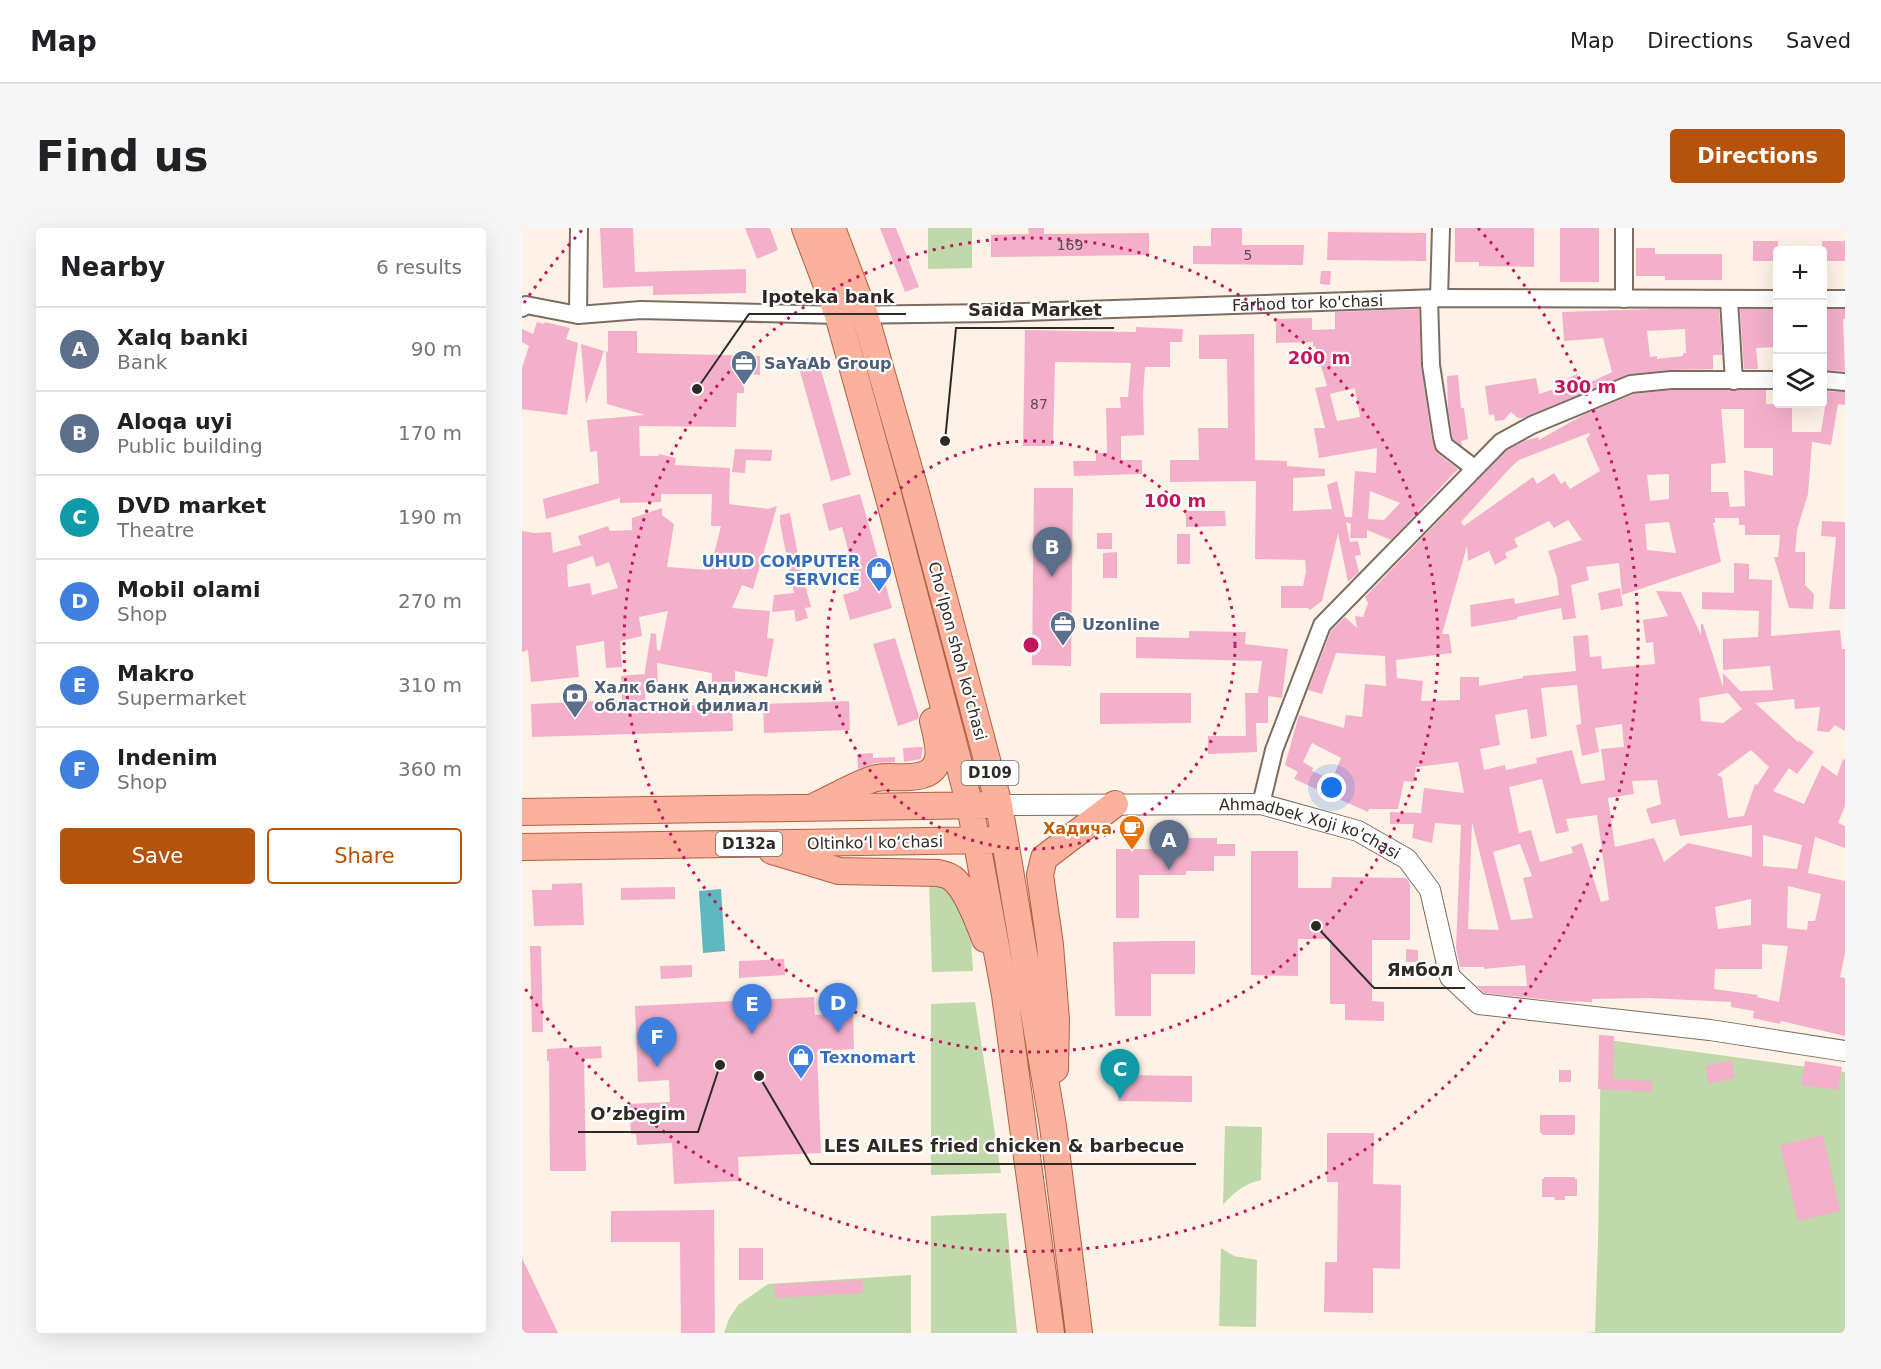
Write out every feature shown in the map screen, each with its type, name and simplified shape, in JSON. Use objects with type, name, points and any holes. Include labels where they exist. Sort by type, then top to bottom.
[{"type":"main road","name":"Choʻlpon shoh koʻchasi","points":[[806,228],[838,315],[917,603],[987,823],[1005,995],[1051,1333]]},
{"type":"main road","name":"Choʻlpon shoh koʻchasi","points":[[832,228],[865,315],[919,504],[1053,1126],[1079,1333]]},
{"type":"main road","points":[[812,808],[875,778],[919,776],[926,774],[935,766],[939,751],[936,734],[915,654],[917,603]]},
{"type":"main road","points":[[1053,1126],[1056,1020],[1050,945],[1040,875],[1041,865],[1050,852],[1079,833],[1115,804]]},
{"type":"main road","name":"D132a","points":[[522,812],[812,808],[987,823]]},
{"type":"main road","name":"Oltinkoʻl koʻchasi","points":[[522,847],[752,844],[987,823]]},
{"type":"main road","points":[[752,844],[839,871],[938,873],[949,876],[954,879],[965,896],[982,933],[1005,995]]},
{"type":"main road","points":[[1047,1298],[1074,1294]]},
{"type":"street","points":[[578,315],[579,228]]},
{"type":"street","points":[[1441,228],[1434,298],[1431,365],[1444,445],[1474,468]]},
{"type":"street","points":[[1624,228],[1624,299]]},
{"type":"street","name":"Farhod tor ko'chasi","points":[[523,306],[578,315],[641,310],[865,315],[996,313],[1434,298],[1773,299]]},
{"type":"street","points":[[1827,299],[1845,299]]},
{"type":"street","points":[[1729,300],[1734,381]]},
{"type":"street","points":[[1261,804],[1274,750],[1322,625],[1501,442],[1532,425],[1631,384],[1671,380],[1773,380]]},
{"type":"street","points":[[1827,380],[1845,382]]},
{"type":"street","name":"Ahmadbek Xoji ko'chasi","points":[[987,823],[1115,804],[1261,804],[1358,831],[1407,859],[1430,890],[1450,977],[1479,1004],[1710,1030],[1845,1051]]},
{"type":"green space","points":[[928,228],[972,228],[972,268],[928,269]]},
{"type":"green space","points":[[929,884],[943,887],[961,909],[971,940],[973,971],[932,972]]},
{"type":"green space","points":[[975,1002],[1001,1173],[931,1175],[931,1004]]},
{"type":"green space","points":[[1601,1039],[1845,1072],[1845,1333],[1587,1333],[1595,1332]]},
{"type":"green space","points":[[1225,1126],[1262,1127],[1261,1180],[1240,1189],[1223,1205]]},
{"type":"green space","points":[[1006,1213],[1017,1333],[931,1333],[931,1216]]},
{"type":"green space","points":[[1221,1248],[1234,1256],[1257,1260],[1256,1327],[1219,1326]]},
{"type":"green space","points":[[911,1275],[911,1333],[724,1333],[738,1305],[768,1284]]},
{"type":"water","points":[[721,889],[725,951],[703,953],[699,891]]},
{"type":"building","points":[[600,228],[633,228],[635,272],[746,269],[746,293],[653,295],[653,286],[603,288]]},
{"type":"building","points":[[745,228],[770,228],[778,250],[757,259]]},
{"type":"building","points":[[880,228],[896,228],[919,287],[905,292]]},
{"type":"building","points":[[1028,228],[1044,228],[1044,234],[1149,233],[1149,255],[991,257],[991,235],[1029,234]]},
{"type":"building","points":[[1211,228],[1242,228],[1242,245],[1304,245],[1303,265],[1193,264],[1193,246],[1211,246]]},
{"type":"building","points":[[1455,228],[1534,228],[1534,267],[1479,266],[1479,262],[1455,262]]},
{"type":"building","points":[[1560,228],[1599,228],[1599,282],[1560,282]]},
{"type":"building","points":[[1328,232],[1426,233],[1426,261],[1327,260]]},
{"type":"building","points":[[1753,241],[1778,241],[1778,246],[1773,246],[1773,261],[1753,261]]},
{"type":"building","points":[[1822,241],[1845,241],[1845,261],[1827,261],[1827,246],[1822,246]]},
{"type":"building","points":[[1636,248],[1655,248],[1655,254],[1722,254],[1722,280],[1665,280],[1665,276],[1636,276]]},
{"type":"building","points":[[1321,271],[1331,271],[1330,285],[1320,284]]},
{"type":"building","points":[[1419,309],[1421,366],[1432,440],[1437,453],[1458,469],[1391,540],[1367,530],[1367,538],[1350,538],[1351,524],[1346,522],[1350,542],[1358,541],[1361,555],[1355,556],[1359,572],[1348,582],[1338,533],[1322,601],[1310,610],[1308,608],[1281,608],[1281,586],[1303,586],[1306,571],[1305,560],[1255,559],[1256,481],[1170,482],[1170,460],[1199,460],[1198,428],[1228,428],[1227,359],[1199,359],[1199,335],[1254,334],[1255,460],[1287,461],[1287,466],[1325,469],[1325,476],[1293,478],[1293,511],[1332,509],[1327,485],[1337,481],[1345,517],[1352,517],[1355,471],[1376,473],[1377,448],[1319,458],[1314,428],[1325,428],[1315,388],[1327,386],[1315,346],[1313,347],[1313,342],[1276,343],[1276,319],[1312,318],[1312,330],[1335,329],[1335,312]],"holes":[[[1355,388],[1360,417],[1337,421],[1330,394]],[[1370,491],[1400,503],[1384,520],[1368,519]]]},
{"type":"building","points":[[1719,309],[1722,355],[1713,355],[1713,369],[1630,374],[1523,418],[1518,418],[1511,412],[1504,420],[1495,421],[1494,414],[1489,415],[1485,386],[1536,378],[1539,394],[1569,384],[1567,379],[1577,374],[1580,382],[1589,378],[1591,382],[1612,372],[1603,338],[1564,341],[1562,312]],"holes":[[[1685,329],[1686,353],[1683,353],[1683,356],[1657,359],[1657,356],[1650,357],[1647,331]]]},
{"type":"building","points":[[1740,309],[1773,309],[1773,347],[1756,348],[1758,369],[1744,369]]},
{"type":"building","points":[[1827,309],[1845,309],[1845,319],[1843,319],[1845,371],[1827,370]]},
{"type":"building","points":[[537,322],[570,328],[566,339],[578,343],[567,415],[522,409],[522,368],[529,346],[522,342],[522,329],[533,334]]},
{"type":"building","points":[[1136,327],[1183,329],[1182,342],[1170,342],[1170,367],[1145,367],[1144,435],[1121,436],[1121,460],[1142,460],[1142,474],[1074,476],[1073,461],[1096,461],[1096,453],[1107,453],[1106,408],[1121,408],[1120,397],[1128,397],[1131,363],[1055,362],[1053,446],[1023,446],[1025,330],[1136,332]]},
{"type":"building","points":[[608,331],[637,331],[637,353],[760,356],[760,375],[744,374],[744,393],[737,393],[736,427],[639,426],[640,456],[658,456],[659,454],[676,458],[675,465],[730,468],[729,504],[768,509],[777,506],[753,589],[742,585],[732,608],[770,611],[767,638],[774,639],[767,677],[735,671],[735,682],[712,683],[712,673],[657,663],[658,684],[644,684],[646,707],[732,704],[733,731],[532,737],[531,704],[622,700],[621,676],[644,674],[644,677],[651,633],[656,634],[657,650],[660,651],[668,611],[639,617],[642,636],[620,641],[622,667],[606,668],[604,641],[576,646],[579,677],[531,682],[528,650],[522,652],[522,531],[551,532],[553,553],[581,545],[578,536],[608,526],[610,531],[632,530],[632,518],[662,508],[662,515],[674,524],[667,567],[710,570],[721,526],[711,526],[712,494],[661,494],[661,502],[620,503],[620,498],[546,519],[543,499],[599,483],[597,451],[590,452],[587,420],[645,415],[607,404],[606,351],[608,352]],"holes":[[[593,556],[596,567],[609,562],[618,588],[592,595],[590,583],[568,587],[567,565]]]},
{"type":"building","points":[[581,344],[604,351],[586,404]]},
{"type":"building","points":[[817,356],[851,475],[831,481],[797,361]]},
{"type":"building","points":[[1458,375],[1461,408],[1464,408],[1468,439],[1461,441],[1462,446],[1453,439],[1448,410],[1447,376]]},
{"type":"building","points":[[1672,390],[1766,390],[1766,404],[1773,404],[1773,408],[1792,408],[1792,432],[1821,432],[1825,408],[1827,408],[1827,391],[1845,392],[1845,405],[1838,404],[1831,445],[1812,442],[1808,494],[1797,530],[1795,552],[1805,552],[1805,585],[1814,594],[1813,609],[1789,608],[1774,557],[1778,557],[1780,535],[1745,535],[1745,525],[1739,525],[1739,518],[1715,518],[1715,523],[1713,523],[1721,562],[1622,595],[1619,563],[1586,567],[1589,580],[1571,585],[1576,618],[1563,620],[1561,608],[1471,627],[1470,605],[1514,598],[1515,604],[1559,595],[1557,578],[1548,551],[1582,540],[1568,520],[1554,528],[1549,521],[1514,539],[1518,547],[1505,553],[1507,558],[1495,565],[1489,551],[1468,561],[1467,546],[1442,634],[1449,634],[1452,653],[1396,660],[1397,678],[1423,681],[1421,701],[1460,700],[1460,677],[1479,677],[1479,686],[1523,678],[1523,676],[1576,671],[1573,636],[1588,635],[1590,657],[1601,656],[1602,669],[1655,664],[1653,642],[1646,643],[1643,620],[1668,616],[1656,591],[1681,592],[1701,635],[1701,624],[1703,624],[1723,687],[1723,673],[1740,691],[1773,690],[1770,666],[1723,670],[1723,639],[1758,637],[1759,611],[1702,609],[1702,592],[1734,593],[1734,563],[1749,564],[1749,579],[1772,580],[1771,636],[1840,630],[1842,649],[1845,649],[1845,731],[1835,725],[1829,732],[1817,731],[1820,707],[1795,709],[1794,699],[1755,703],[1799,743],[1798,740],[1814,752],[1797,774],[1789,768],[1773,791],[1804,804],[1822,765],[1837,776],[1843,759],[1845,760],[1845,806],[1838,823],[1845,826],[1845,848],[1815,837],[1808,873],[1845,881],[1845,953],[1840,977],[1845,978],[1845,1036],[1781,1021],[1780,1024],[1753,1018],[1754,1011],[1731,1007],[1731,1002],[1648,998],[1592,999],[1592,1002],[1558,1001],[1484,993],[1477,986],[1527,986],[1525,965],[1484,969],[1484,967],[1460,967],[1456,948],[1461,825],[1435,823],[1432,843],[1412,838],[1414,824],[1390,824],[1390,812],[1421,813],[1424,788],[1464,793],[1458,762],[1416,767],[1414,782],[1404,781],[1398,809],[1369,809],[1368,812],[1294,779],[1298,772],[1285,765],[1299,715],[1344,728],[1346,715],[1362,717],[1365,684],[1386,686],[1385,656],[1336,653],[1322,694],[1308,690],[1331,631],[1345,617],[1357,628],[1355,616],[1363,617],[1368,603],[1365,597],[1507,450],[1524,441],[1538,437],[1539,440],[1583,415],[1634,394]],"holes":[[[1721,409],[1744,409],[1744,448],[1773,448],[1773,476],[1744,470],[1745,506],[1730,507],[1728,492],[1711,492],[1711,464],[1726,463]],[[1589,433],[1586,439],[1600,471],[1570,489],[1565,481],[1561,484],[1554,473],[1537,484],[1533,477],[1464,526],[1461,522],[1519,460]],[[1669,474],[1669,499],[1650,501],[1647,475]],[[1669,522],[1676,553],[1647,550],[1645,524]],[[1577,685],[1581,724],[1576,725],[1582,756],[1599,752],[1595,728],[1622,724],[1624,747],[1601,749],[1605,780],[1581,784],[1572,750],[1536,758],[1537,763],[1506,770],[1505,765],[1484,770],[1480,749],[1500,745],[1495,715],[1527,709],[1531,739],[1547,736],[1541,688]],[[1728,693],[1742,709],[1723,723],[1701,721],[1699,698]],[[1312,743],[1341,758],[1332,780],[1312,771],[1313,768],[1303,762]],[[1751,750],[1769,767],[1757,785],[1755,784],[1744,816],[1728,818],[1722,777],[1717,775]],[[1542,779],[1556,834],[1569,831],[1566,819],[1597,815],[1609,900],[1601,902],[1582,843],[1571,847],[1573,853],[1540,862],[1531,830],[1519,833],[1509,787]],[[1657,780],[1661,804],[1646,809],[1651,824],[1675,819],[1680,836],[1752,825],[1752,857],[1688,843],[1664,862],[1654,838],[1615,847],[1608,798],[1634,794],[1632,781]],[[1472,822],[1499,930],[1468,929]],[[1763,835],[1802,845],[1797,869],[1763,866]],[[1520,844],[1532,876],[1523,878],[1533,918],[1511,920],[1493,852]],[[1788,886],[1821,894],[1815,921],[1808,921],[1807,930],[1787,928]],[[1751,899],[1751,925],[1718,929],[1715,907]],[[1762,944],[1788,946],[1779,1002],[1757,997],[1758,995],[1714,989],[1715,969],[1762,969]]]},
{"type":"building","points":[[735,449],[772,450],[771,461],[746,460],[745,473],[732,472]]},
{"type":"building","points":[[1034,488],[1073,488],[1071,666],[1032,665]]},
{"type":"building","points":[[860,494],[892,608],[850,620],[843,595],[859,590],[842,527],[829,531],[822,504]]},
{"type":"building","points":[[1186,511],[1225,511],[1226,526],[1186,527]]},
{"type":"building","points":[[790,513],[811,607],[805,608],[808,618],[796,622],[794,610],[772,612],[774,595],[794,593],[780,523],[780,515]]},
{"type":"building","points":[[1822,521],[1845,522],[1845,609],[1829,609],[1836,537],[1821,536]]},
{"type":"building","points":[[1097,533],[1112,533],[1112,549],[1097,549]]},
{"type":"building","points":[[1177,534],[1190,534],[1190,564],[1177,564]]},
{"type":"building","points":[[1117,552],[1117,578],[1103,578],[1103,553]]},
{"type":"building","points":[[1620,588],[1623,606],[1601,610],[1598,593]]},
{"type":"building","points":[[1189,631],[1246,632],[1245,644],[1288,649],[1282,698],[1268,696],[1268,723],[1256,723],[1257,752],[1208,754],[1208,736],[1246,736],[1245,693],[1258,693],[1262,661],[1136,658],[1136,637],[1189,638]]},
{"type":"building","points":[[895,638],[919,716],[918,719],[898,726],[873,644]]},
{"type":"building","points":[[1100,693],[1191,693],[1191,723],[1100,724]]},
{"type":"building","points":[[849,701],[850,730],[764,733],[763,704]]},
{"type":"building","points":[[923,747],[921,759],[904,762],[903,748]]},
{"type":"building","points":[[873,753],[873,758],[895,757],[895,762],[875,763],[858,769],[857,754]]},
{"type":"building","points":[[1186,838],[1217,838],[1217,844],[1235,844],[1235,856],[1214,856],[1214,871],[1186,871],[1186,875],[1139,875],[1139,918],[1116,918],[1116,849],[1186,849]]},
{"type":"building","points":[[1251,851],[1298,851],[1298,888],[1331,888],[1332,877],[1406,878],[1410,884],[1410,940],[1372,940],[1372,1001],[1384,1002],[1384,1021],[1345,1020],[1345,1004],[1330,1004],[1330,939],[1298,939],[1298,976],[1251,975]]},
{"type":"building","points":[[582,883],[584,925],[534,926],[532,890],[552,890],[552,884]]},
{"type":"building","points":[[675,887],[675,899],[621,900],[621,888]]},
{"type":"building","points":[[1195,941],[1195,974],[1151,974],[1151,1016],[1115,1016],[1113,942]]},
{"type":"building","points":[[530,946],[541,946],[543,1032],[532,1032]]},
{"type":"building","points":[[1406,949],[1418,950],[1418,962],[1406,962]]},
{"type":"building","points":[[784,959],[785,975],[739,978],[739,961]]},
{"type":"building","points":[[692,965],[692,977],[661,979],[660,966]]},
{"type":"building","points":[[814,997],[815,1015],[853,1013],[854,1049],[817,1051],[821,1153],[738,1157],[739,1181],[674,1184],[672,1143],[637,1145],[636,1134],[631,1134],[630,1117],[627,1117],[627,1104],[670,1102],[669,1080],[638,1082],[635,1006]]},
{"type":"building","points":[[1599,1035],[1614,1036],[1613,1079],[1652,1081],[1652,1092],[1598,1089]]},
{"type":"building","points":[[601,1046],[602,1058],[584,1059],[586,1171],[550,1171],[547,1049]]},
{"type":"building","points":[[1731,1060],[1735,1078],[1709,1084],[1705,1066]]},
{"type":"building","points":[[1805,1061],[1842,1067],[1838,1090],[1801,1085]]},
{"type":"building","points":[[1559,1070],[1571,1070],[1571,1082],[1559,1082]]},
{"type":"building","points":[[1119,1075],[1192,1076],[1192,1102],[1118,1101]]},
{"type":"building","points":[[1540,1115],[1575,1115],[1575,1133],[1573,1135],[1542,1135]]},
{"type":"building","points":[[1327,1133],[1374,1133],[1373,1184],[1401,1185],[1400,1269],[1373,1268],[1373,1313],[1324,1312],[1325,1262],[1337,1262],[1338,1182],[1327,1182]]},
{"type":"building","points":[[1823,1135],[1840,1211],[1798,1221],[1780,1145]]},
{"type":"building","points":[[1544,1177],[1575,1177],[1577,1196],[1565,1196],[1565,1200],[1542,1197]]},
{"type":"building","points":[[714,1210],[715,1333],[681,1333],[680,1242],[611,1242],[611,1211]]},
{"type":"building","points":[[739,1248],[763,1248],[763,1280],[739,1280]]},
{"type":"building","points":[[522,1258],[558,1333],[522,1333]]},
{"type":"building","points":[[863,1280],[863,1293],[775,1298],[775,1284]]},
{"type":"place","name":"SaYaAb Group","points":[[744,386]]},
{"type":"place","name":"Ipoteka bank","points":[[697,389]]},
{"type":"place","name":"Saida Market","points":[[945,441]]},
{"type":"place","name":"Aloqa uyi","points":[[1052,577]]},
{"type":"place","name":"UHUD COMPUTER SERVICE","points":[[879,593]]},
{"type":"place","name":"Uzonline","points":[[1063,647]]},
{"type":"place","name":"Халк банк Андижанский областной филиал","points":[[575,719]]},
{"type":"place","name":"Хадича","points":[[1132,851]]},
{"type":"place","name":"Xalq banki","points":[[1169,870]]},
{"type":"place","name":"Ямбол","points":[[1316,926]]},
{"type":"place","name":"Mobil olami","points":[[838,1033]]},
{"type":"place","name":"Makro","points":[[752,1034]]},
{"type":"place","name":"O’zbegim","points":[[720,1065]]},
{"type":"place","name":"Indenim","points":[[657,1067]]},
{"type":"place","name":"LES AILES fried chicken & barbecue","points":[[759,1076]]},
{"type":"place","name":"Texnomart","points":[[801,1080]]},
{"type":"place","name":"DVD market","points":[[1120,1099]]}]
